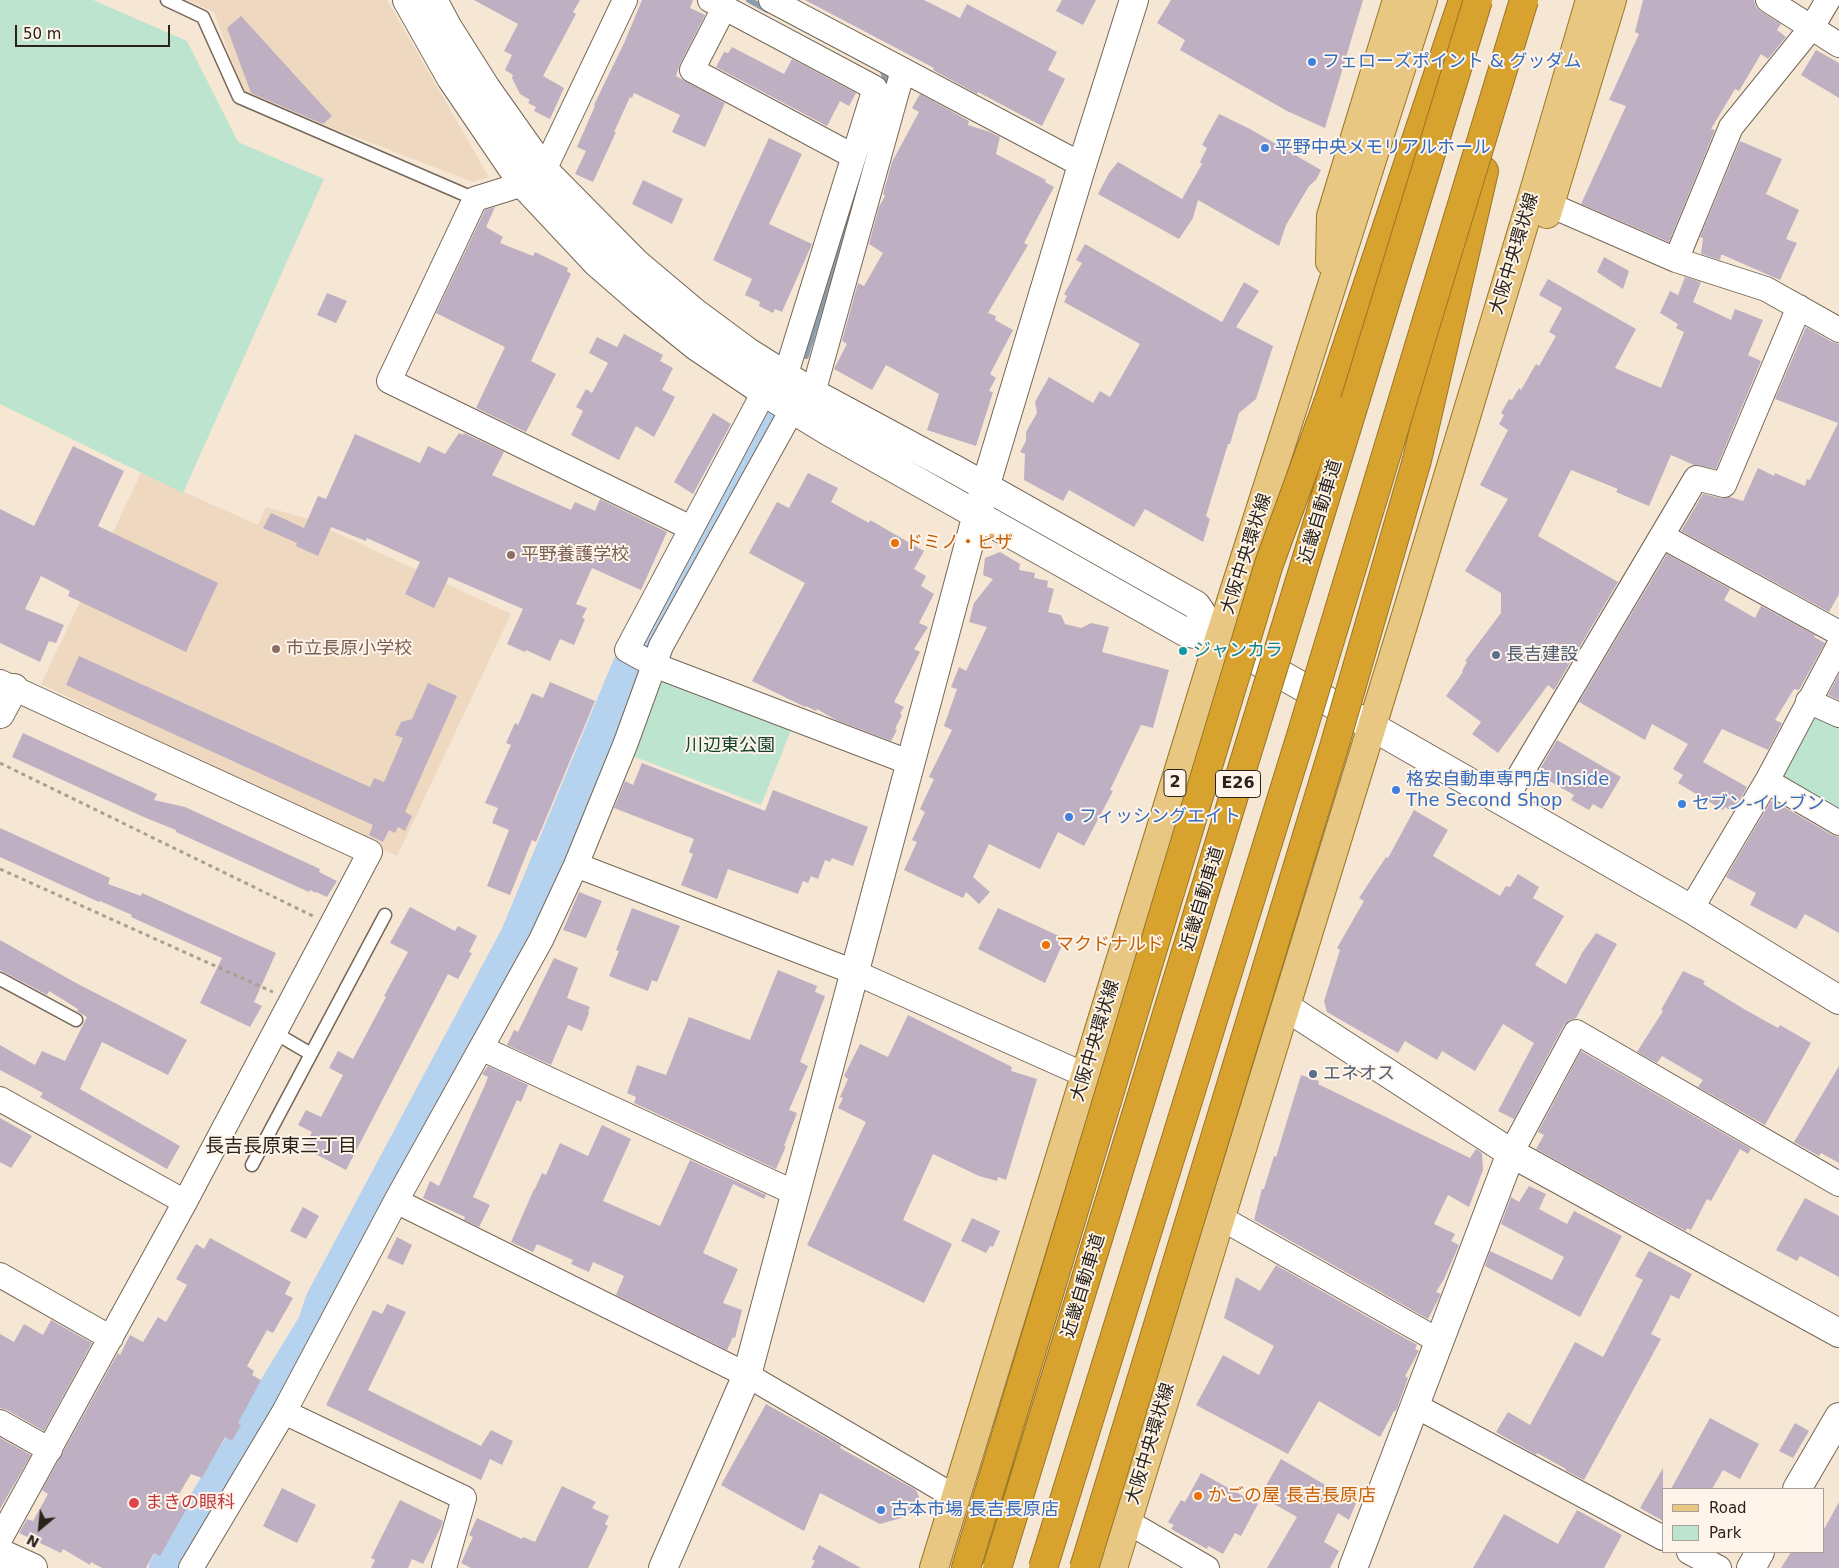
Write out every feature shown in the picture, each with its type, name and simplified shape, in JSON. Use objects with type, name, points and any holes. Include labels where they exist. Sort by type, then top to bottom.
[{"type":"highway","points":[[966,1568],[1269,564],[1328,404],[1463,0]]},
{"type":"highway","name":"近畿自動車道","points":[[997,1568],[1478,0]]},
{"type":"highway","points":[[1084,1568],[1331,757],[1417,460],[1523,4]]},
{"type":"highway","name":"E26","points":[[1043,1568],[1300,739],[1523,4]]},
{"type":"main road","points":[[1329,296],[1331,216],[1398,0]]},
{"type":"main road","name":"大阪中央環状線","points":[[934,1568],[1219,640],[1423,0]]},
{"type":"main road","name":"大阪中央環状線","points":[[1113,1568],[1372,727],[1590,0]]},
{"type":"main road","points":[[1487,343],[1540,238],[1612,0]]},
{"type":"street","points":[[407,0],[452,78],[534,177],[694,312],[748,352],[775,384],[976,514],[1184,632],[1219,640],[1690,909],[1839,1000]]},
{"type":"street","points":[[433,0],[448,28],[486,88],[534,177]]},
{"type":"street","points":[[625,0],[534,177],[475,199],[389,382],[691,528]]},
{"type":"street","points":[[771,0],[1082,164]]},
{"type":"street","points":[[662,1568],[747,1375],[976,514],[1082,164],[1134,0]]},
{"type":"street","points":[[1768,0],[1839,45]]},
{"type":"street","points":[[1676,260],[1730,127],[1812,27],[1828,0]]},
{"type":"street","points":[[853,156],[692,70],[717,4],[875,88],[853,156],[775,384],[691,528],[627,650],[654,665],[910,763]]},
{"type":"street","points":[[191,1568],[284,1412],[396,1201],[541,940],[576,866],[625,745],[661,646],[803,401],[903,70]]},
{"type":"street","points":[[1550,205],[1676,260],[1766,289],[1839,330]]},
{"type":"street","points":[[1504,802],[1696,478],[1724,485],[1799,307]]},
{"type":"street","points":[[803,401],[984,487],[1196,605],[1219,640]]},
{"type":"street","points":[[1662,536],[1839,633]]},
{"type":"street","points":[[1690,909],[1767,781],[1839,645]]},
{"type":"street","points":[[0,714],[7,685],[370,852],[185,1202],[50,1450],[9,1503],[0,1539]]},
{"type":"street","points":[[1808,701],[1839,715]]},
{"type":"street","points":[[1767,781],[1839,824]]},
{"type":"street","points":[[576,866],[854,972],[1086,1075]]},
{"type":"street","points":[[1286,1007],[1328,1032],[1511,1153],[1839,1333]]},
{"type":"street","points":[[1352,1568],[1511,1153],[1576,1032],[1839,1184]]},
{"type":"street","points":[[482,1048],[795,1193]]},
{"type":"street","points":[[0,1099],[185,1202]]},
{"type":"street","points":[[396,1201],[747,1375],[955,1497]]},
{"type":"street","points":[[1221,1218],[1439,1341]]},
{"type":"street","points":[[0,1274],[111,1338]]},
{"type":"street","points":[[1414,1405],[1662,1537]]},
{"type":"street","points":[[284,1412],[464,1498],[444,1568]]},
{"type":"street","points":[[1798,1488],[1839,1416]]},
{"type":"street","points":[[0,1422],[50,1450]]},
{"type":"street","points":[[1128,1522],[1207,1568]]},
{"type":"street","points":[[0,1553],[33,1568]]},
{"type":"street","points":[[1691,1553],[1719,1568]]},
{"type":"street","points":[[1751,1568],[1759,1553]]},
{"type":"lane","points":[[167,0],[203,17],[239,97],[475,199]]},
{"type":"lane","points":[[252,1165],[385,915]]},
{"type":"lane","points":[[0,979],[76,1020]]},
{"type":"lane","points":[[275,1033],[311,1054]]},
{"type":"path","points":[[0,763],[331,925]]},
{"type":"path","points":[[0,869],[292,1001]]},
{"type":"shaded area","points":[[188,0],[387,0],[489,177],[473,182],[244,94],[214,12]]},
{"type":"shaded area","name":"市立長原小学校","points":[[141,473],[258,525],[266,507],[305,518],[511,614],[397,856],[41,684]]},
{"type":"green space","points":[[0,0],[93,0],[187,41],[238,142],[324,179],[183,493],[0,404]]},
{"type":"green space","name":"川辺東公園","points":[[663,679],[794,723],[761,805],[630,755]]},
{"type":"green space","points":[[1817,715],[1839,723],[1839,816],[1778,773],[1808,718]]},
{"type":"building","points":[[474,0],[580,0],[573,12],[576,14],[543,76],[564,88],[550,119],[534,111],[536,107],[528,103],[530,100],[520,94],[512,78],[513,75],[505,70],[512,55],[504,51],[518,24]]},
{"type":"building","points":[[642,0],[693,0],[690,8],[705,15],[680,64],[676,76],[725,103],[705,147],[672,132],[680,115],[634,93],[632,98],[630,97],[593,182],[575,174],[586,151],[577,147]]},
{"type":"building","points":[[805,0],[924,0],[960,18],[967,4],[1057,52],[1048,70],[1065,79],[1042,126],[978,92],[977,94],[933,70],[934,68]]},
{"type":"building","points":[[1062,0],[1096,0],[1083,25],[1056,11]]},
{"type":"building","points":[[1171,0],[1363,0],[1325,128],[1287,111],[1180,50],[1185,40],[1157,23]]},
{"type":"building","points":[[1643,0],[1754,0],[1756,7],[1760,11],[1781,24],[1777,30],[1786,37],[1768,59],[1761,54],[1739,91],[1735,89],[1711,129],[1715,130],[1669,242],[1581,204],[1626,106],[1609,100],[1639,34],[1635,32]]},
{"type":"building","points":[[241,16],[332,116],[323,124],[251,93],[227,28]]},
{"type":"building","points":[[732,47],[784,74],[792,59],[856,93],[849,106],[840,101],[827,126],[716,67],[724,52],[728,53]]},
{"type":"building","points":[[1816,50],[1839,63],[1839,98],[1801,75]]},
{"type":"building","points":[[920,94],[969,121],[968,125],[1000,137],[996,154],[1046,180],[1045,182],[1054,187],[1024,243],[1028,245],[988,313],[996,316],[995,320],[1013,330],[990,374],[996,378],[989,391],[993,392],[976,446],[927,430],[939,394],[886,365],[872,390],[834,369],[847,344],[842,341],[858,283],[864,286],[883,253],[869,244],[879,207],[885,196],[883,194],[892,162],[919,112],[912,108]]},
{"type":"building","points":[[1219,114],[1250,129],[1321,170],[1316,180],[1309,186],[1286,225],[1279,246],[1198,200],[1193,218],[1179,239],[1098,194],[1109,173],[1118,162],[1182,199],[1202,164],[1200,162],[1207,148],[1202,145]]},
{"type":"building","points":[[769,138],[802,154],[769,224],[812,244],[782,312],[775,309],[773,313],[759,306],[760,302],[745,295],[752,279],[713,260]]},
{"type":"building","points":[[1740,141],[1782,159],[1766,194],[1799,210],[1786,239],[1797,243],[1780,280],[1723,255],[1721,255],[1720,260],[1701,254],[1703,238],[1700,237]]},
{"type":"building","points":[[643,180],[683,199],[672,224],[632,204]]},
{"type":"building","points":[[495,207],[486,227],[503,237],[500,243],[533,256],[535,252],[568,268],[567,271],[571,274],[531,361],[556,374],[526,432],[476,408],[505,347],[436,313],[485,210]]},
{"type":"building","points":[[1085,244],[1222,322],[1244,282],[1259,291],[1236,327],[1273,346],[1256,399],[1239,413],[1206,516],[1210,519],[1203,542],[1145,509],[1134,527],[1069,490],[1063,501],[1024,480],[1025,454],[1020,452],[1026,441],[1026,432],[1037,413],[1035,402],[1049,377],[1093,403],[1100,391],[1110,397],[1140,344],[1064,302],[1067,296],[1064,294],[1082,263],[1076,260]]},
{"type":"building","points":[[1604,257],[1629,271],[1623,289],[1597,272]]},
{"type":"building","points":[[1685,277],[1701,282],[1693,302],[1731,320],[1735,309],[1763,320],[1748,355],[1761,361],[1716,469],[1694,465],[1671,455],[1649,506],[1616,492],[1618,489],[1571,470],[1538,536],[1618,582],[1554,690],[1548,685],[1498,753],[1472,734],[1481,722],[1446,696],[1463,672],[1467,662],[1465,661],[1501,613],[1501,593],[1465,571],[1508,499],[1480,485],[1508,430],[1499,424],[1504,415],[1501,413],[1509,399],[1512,400],[1519,388],[1521,390],[1536,364],[1539,366],[1556,336],[1549,332],[1562,308],[1539,295],[1548,279],[1636,329],[1615,368],[1661,388],[1684,332],[1676,328],[1678,324],[1660,313],[1670,291],[1678,295]]},
{"type":"building","points":[[327,293],[347,301],[336,323],[317,315]]},
{"type":"building","points":[[1806,327],[1839,344],[1839,594],[1829,612],[1681,531],[1703,494],[1721,498],[1730,497],[1743,501],[1758,468],[1774,476],[1775,473],[1805,486],[1807,479],[1810,480],[1838,423],[1775,399]]},
{"type":"building","points":[[624,334],[663,355],[660,361],[673,368],[662,390],[675,397],[654,437],[636,426],[619,460],[571,435],[583,411],[576,407],[586,389],[592,393],[608,363],[589,353],[597,337],[617,347]]},
{"type":"building","points":[[713,413],[731,424],[693,494],[674,482]]},
{"type":"building","points":[[459,433],[463,435],[464,433],[504,452],[492,475],[571,510],[575,502],[595,511],[600,499],[667,532],[641,590],[592,568],[576,604],[587,608],[582,618],[585,619],[574,645],[560,639],[550,661],[507,644],[523,609],[449,577],[434,608],[405,594],[420,562],[367,538],[366,541],[331,527],[318,556],[296,546],[297,543],[263,528],[271,513],[304,528],[318,496],[326,499],[355,434],[420,463],[428,446],[445,454]]},
{"type":"building","points":[[73,446],[124,471],[98,526],[218,583],[186,652],[68,596],[70,591],[41,576],[25,609],[64,625],[56,643],[49,641],[40,662],[0,643],[0,509],[34,526]]},
{"type":"building","points":[[808,473],[838,488],[831,502],[869,523],[870,520],[924,551],[914,569],[926,576],[921,586],[934,594],[919,623],[928,627],[914,649],[920,652],[894,702],[904,707],[895,729],[897,730],[891,741],[836,720],[817,709],[816,711],[805,707],[752,681],[805,583],[749,553],[777,502],[789,508]]},
{"type":"building","points":[[1000,552],[1020,564],[1019,570],[1035,573],[1034,578],[1048,581],[1047,587],[1054,589],[1048,612],[1061,615],[1065,624],[1081,628],[1091,623],[1109,627],[1102,652],[1169,670],[1153,728],[1141,725],[1110,790],[1113,791],[1084,846],[1058,832],[1040,869],[989,844],[973,877],[990,892],[979,904],[966,892],[963,898],[904,870],[917,842],[912,840],[925,812],[920,809],[934,779],[929,777],[952,730],[944,726],[957,689],[951,687],[959,667],[966,671],[987,627],[969,622],[974,603],[993,579],[983,575],[985,558]]},
{"type":"building","points":[[1667,554],[1730,589],[1724,600],[1755,618],[1761,606],[1815,635],[1814,637],[1825,643],[1799,690],[1794,689],[1775,720],[1782,723],[1768,750],[1722,729],[1703,762],[1747,787],[1733,812],[1725,807],[1723,810],[1678,783],[1683,775],[1673,769],[1688,744],[1652,724],[1645,740],[1579,702]]},
{"type":"building","points":[[79,656],[370,787],[374,778],[384,782],[403,738],[395,735],[401,722],[412,719],[428,683],[457,696],[405,812],[412,816],[405,831],[398,827],[395,833],[389,830],[383,842],[369,835],[373,825],[66,685]]},
{"type":"building","points":[[1839,674],[1839,700],[1828,695]]},
{"type":"building","points":[[550,682],[595,701],[536,842],[532,840],[510,895],[487,886],[509,830],[492,823],[498,808],[485,803],[511,745],[506,743],[515,723],[518,725],[532,693],[543,698]]},
{"type":"building","points":[[23,733],[157,794],[154,800],[185,807],[320,869],[319,872],[337,881],[327,897],[310,890],[309,892],[12,757]]},
{"type":"building","points":[[1557,740],[1621,777],[1602,809],[1593,804],[1589,810],[1571,800],[1574,795],[1537,774]]},
{"type":"building","points":[[642,763],[765,811],[773,790],[868,827],[853,866],[832,858],[830,862],[825,860],[818,879],[811,876],[808,883],[803,881],[798,894],[728,869],[717,899],[681,885],[693,854],[689,852],[694,839],[614,808],[625,781],[633,785]]},
{"type":"building","points":[[1771,801],[1832,835],[1839,837],[1839,933],[1805,914],[1796,929],[1750,905],[1756,893],[1726,877]]},
{"type":"building","points":[[1414,810],[1448,830],[1433,856],[1500,896],[1506,886],[1510,887],[1518,874],[1539,887],[1533,898],[1564,916],[1535,965],[1566,984],[1582,953],[1596,933],[1617,944],[1576,1018],[1569,1020],[1564,1025],[1514,1119],[1498,1111],[1534,1043],[1503,1024],[1475,1071],[1442,1051],[1437,1060],[1405,1041],[1398,1053],[1327,1012],[1324,1001],[1340,950],[1337,948],[1364,901],[1359,898],[1386,857],[1388,858]]},
{"type":"building","points":[[0,828],[110,878],[108,884],[141,896],[142,893],[276,953],[254,1002],[262,1006],[250,1027],[200,1003],[222,958],[131,917],[132,915],[0,857]]},
{"type":"building","points":[[579,892],[602,901],[586,938],[563,930]]},
{"type":"building","points":[[410,907],[455,931],[458,926],[477,936],[469,952],[472,953],[458,979],[448,974],[346,1170],[304,1148],[312,1132],[298,1125],[306,1110],[321,1117],[343,1075],[329,1068],[338,1051],[353,1059],[386,997],[384,996],[408,952],[390,943]]},
{"type":"building","points":[[632,908],[680,926],[657,982],[652,980],[648,991],[609,976],[619,951],[616,950]]},
{"type":"building","points":[[998,908],[1059,936],[1063,943],[1045,983],[978,949]]},
{"type":"building","points":[[0,940],[76,983],[187,1040],[168,1075],[102,1042],[80,1089],[180,1146],[167,1169],[40,1097],[43,1093],[0,1070],[0,1045],[35,1065],[42,1051],[65,1061],[87,1017],[77,1011],[78,1009],[49,991],[47,995],[0,970]]},
{"type":"building","points":[[554,958],[578,968],[567,998],[590,1007],[582,1031],[568,1025],[551,1065],[507,1045],[514,1030],[518,1032]]},
{"type":"building","points":[[778,970],[817,986],[815,992],[825,996],[800,1062],[808,1066],[789,1110],[797,1113],[776,1169],[634,1103],[636,1097],[627,1093],[637,1065],[666,1075],[689,1017],[750,1040]]},
{"type":"building","points":[[1683,971],[1705,981],[1703,984],[1744,1009],[1778,1028],[1780,1025],[1811,1043],[1765,1125],[1698,1087],[1703,1080],[1662,1056],[1657,1063],[1637,1052],[1663,1011],[1661,1010]]},
{"type":"building","points":[[908,1015],[1012,1067],[1011,1071],[1037,1079],[1006,1180],[998,1177],[997,1181],[979,1176],[933,1154],[903,1220],[952,1244],[924,1303],[807,1245],[866,1122],[838,1108],[843,1098],[840,1097],[848,1079],[844,1076],[860,1044],[888,1057]]},
{"type":"building","points":[[1581,1051],[1751,1149],[1748,1154],[1740,1149],[1711,1201],[1707,1199],[1691,1230],[1687,1228],[1686,1231],[1536,1149],[1544,1135],[1538,1132]]},
{"type":"building","points":[[488,1066],[528,1085],[521,1102],[517,1100],[473,1197],[490,1205],[479,1227],[464,1220],[465,1217],[423,1198],[430,1181],[439,1186],[485,1085],[488,1077],[482,1074]]},
{"type":"building","points":[[1839,1066],[1839,1163],[1821,1153],[1819,1156],[1794,1142]]},
{"type":"building","points":[[1301,1075],[1319,1081],[1318,1084],[1470,1158],[1476,1149],[1482,1153],[1483,1170],[1469,1207],[1448,1195],[1434,1224],[1455,1234],[1451,1241],[1459,1245],[1436,1292],[1441,1294],[1428,1319],[1254,1220],[1262,1189],[1264,1189],[1274,1156],[1276,1157]]},
{"type":"building","points":[[0,1118],[32,1136],[11,1168],[0,1162]]},
{"type":"building","points":[[602,1125],[631,1139],[603,1201],[660,1226],[690,1160],[766,1195],[764,1199],[733,1184],[703,1253],[738,1269],[723,1303],[742,1310],[735,1338],[733,1337],[727,1350],[616,1295],[624,1276],[593,1262],[589,1272],[571,1264],[573,1260],[537,1244],[533,1252],[511,1242],[534,1189],[542,1173],[546,1175],[560,1143],[588,1156]]},
{"type":"building","points":[[1529,1186],[1546,1194],[1539,1209],[1567,1224],[1574,1211],[1622,1236],[1580,1317],[1485,1266],[1490,1251],[1552,1280],[1564,1257],[1501,1224],[1511,1197],[1519,1202]]},
{"type":"building","points":[[1805,1198],[1839,1216],[1839,1277],[1800,1256],[1797,1261],[1776,1250]]},
{"type":"building","points":[[303,1207],[319,1216],[306,1239],[290,1231]]},
{"type":"building","points":[[972,1218],[1000,1231],[993,1247],[990,1246],[986,1253],[961,1241]]},
{"type":"building","points":[[397,1237],[412,1245],[403,1265],[387,1258]]},
{"type":"building","points":[[210,1238],[291,1282],[285,1294],[293,1298],[273,1333],[267,1330],[247,1366],[254,1371],[252,1375],[261,1380],[238,1423],[241,1425],[232,1441],[225,1437],[202,1478],[191,1474],[176,1499],[188,1506],[160,1556],[154,1553],[146,1568],[102,1568],[91,1562],[90,1565],[63,1549],[61,1553],[19,1533],[27,1519],[33,1521],[48,1494],[42,1490],[118,1353],[120,1355],[130,1335],[143,1342],[158,1317],[166,1322],[187,1285],[176,1279],[196,1244],[204,1249]]},
{"type":"building","points":[[1649,1251],[1692,1274],[1679,1299],[1671,1295],[1651,1334],[1661,1339],[1584,1480],[1496,1432],[1508,1412],[1530,1425],[1575,1342],[1603,1357],[1643,1280],[1635,1276]]},
{"type":"building","points":[[1276,1265],[1417,1345],[1415,1349],[1419,1351],[1405,1376],[1408,1378],[1396,1411],[1394,1411],[1380,1437],[1319,1401],[1288,1454],[1196,1405],[1223,1355],[1259,1375],[1274,1346],[1224,1318],[1236,1277],[1260,1291]]},
{"type":"building","points":[[387,1304],[406,1312],[368,1390],[481,1446],[491,1430],[513,1441],[502,1465],[490,1459],[481,1480],[326,1405],[373,1310],[382,1314]]},
{"type":"building","points":[[51,1320],[92,1343],[44,1431],[0,1408],[0,1334],[14,1342],[24,1324],[43,1335]]},
{"type":"building","points":[[766,1404],[916,1490],[919,1497],[908,1516],[880,1524],[820,1493],[804,1531],[721,1485]]},
{"type":"building","points":[[1710,1418],[1759,1444],[1740,1479],[1723,1470],[1713,1488],[1672,1488]]},
{"type":"building","points":[[1795,1423],[1809,1431],[1793,1458],[1779,1451]]},
{"type":"building","points":[[0,1438],[31,1455],[0,1509]]},
{"type":"building","points":[[1281,1459],[1356,1503],[1349,1520],[1338,1513],[1324,1542],[1339,1551],[1330,1568],[1267,1568],[1297,1517],[1260,1496]]},
{"type":"building","points":[[1663,1468],[1662,1520],[1640,1508]]},
{"type":"building","points":[[1201,1473],[1258,1504],[1241,1536],[1235,1533],[1223,1554],[1208,1546],[1207,1549],[1171,1529],[1174,1525],[1168,1522],[1181,1500],[1185,1502]]},
{"type":"building","points":[[562,1486],[596,1502],[592,1508],[609,1516],[605,1524],[608,1526],[588,1568],[471,1568],[461,1563],[473,1537],[469,1535],[477,1518],[522,1539],[523,1537],[535,1542]]},
{"type":"building","points":[[282,1488],[316,1505],[297,1543],[263,1526]]},
{"type":"building","points":[[400,1500],[443,1521],[441,1527],[423,1564],[412,1559],[408,1568],[371,1568],[375,1560],[371,1558]]},
{"type":"building","points":[[1839,1502],[1839,1568],[1781,1568],[1790,1553],[1824,1553],[1824,1529]]},
{"type":"building","points":[[1577,1510],[1622,1535],[1604,1568],[1473,1568],[1504,1514],[1558,1544]]},
{"type":"building","points":[[819,1545],[861,1568],[811,1568],[815,1561],[812,1559]]},
{"type":"waterway","points":[[749,0],[767,10]]},
{"type":"waterway","points":[[881,67],[887,81],[885,91]]},
{"type":"waterway","points":[[806,356],[868,151]]},
{"type":"waterway","points":[[645,641],[770,421]]},
{"type":"waterway","points":[[168,1568],[316,1326],[324,1302],[519,937],[631,667]]},
{"type":"place","name":"フェローズポイント & グッダム","points":[[1312,62]]},
{"type":"place","name":"平野中央メモリアルホール","points":[[1265,148]]},
{"type":"place","name":"ドミノ・ピザ","points":[[895,543]]},
{"type":"place","name":"平野養護学校","points":[[511,555]]},
{"type":"place","name":"市立長原小学校","points":[[276,649]]},
{"type":"place","name":"ジャンカラ","points":[[1183,651]]},
{"type":"place","name":"長吉建設","points":[[1496,655]]},
{"type":"place","name":"格安自動車専門店 Inside The Second Shop","points":[[1396,790]]},
{"type":"place","name":"セブン-イレブン","points":[[1682,804]]},
{"type":"place","name":"フィッシングエイト","points":[[1069,817]]},
{"type":"place","name":"マクドナルド","points":[[1046,945]]},
{"type":"place","name":"エネオス","points":[[1313,1074]]},
{"type":"place","name":"かごの屋 長吉長原店","points":[[1198,1496]]},
{"type":"place","name":"まきの眼科","points":[[134,1503]]},
{"type":"place","name":"古本市場 長吉長原店","points":[[881,1510]]},
{"type":"district","name":"長吉長原東三丁目","points":[[281,1147]]}]
